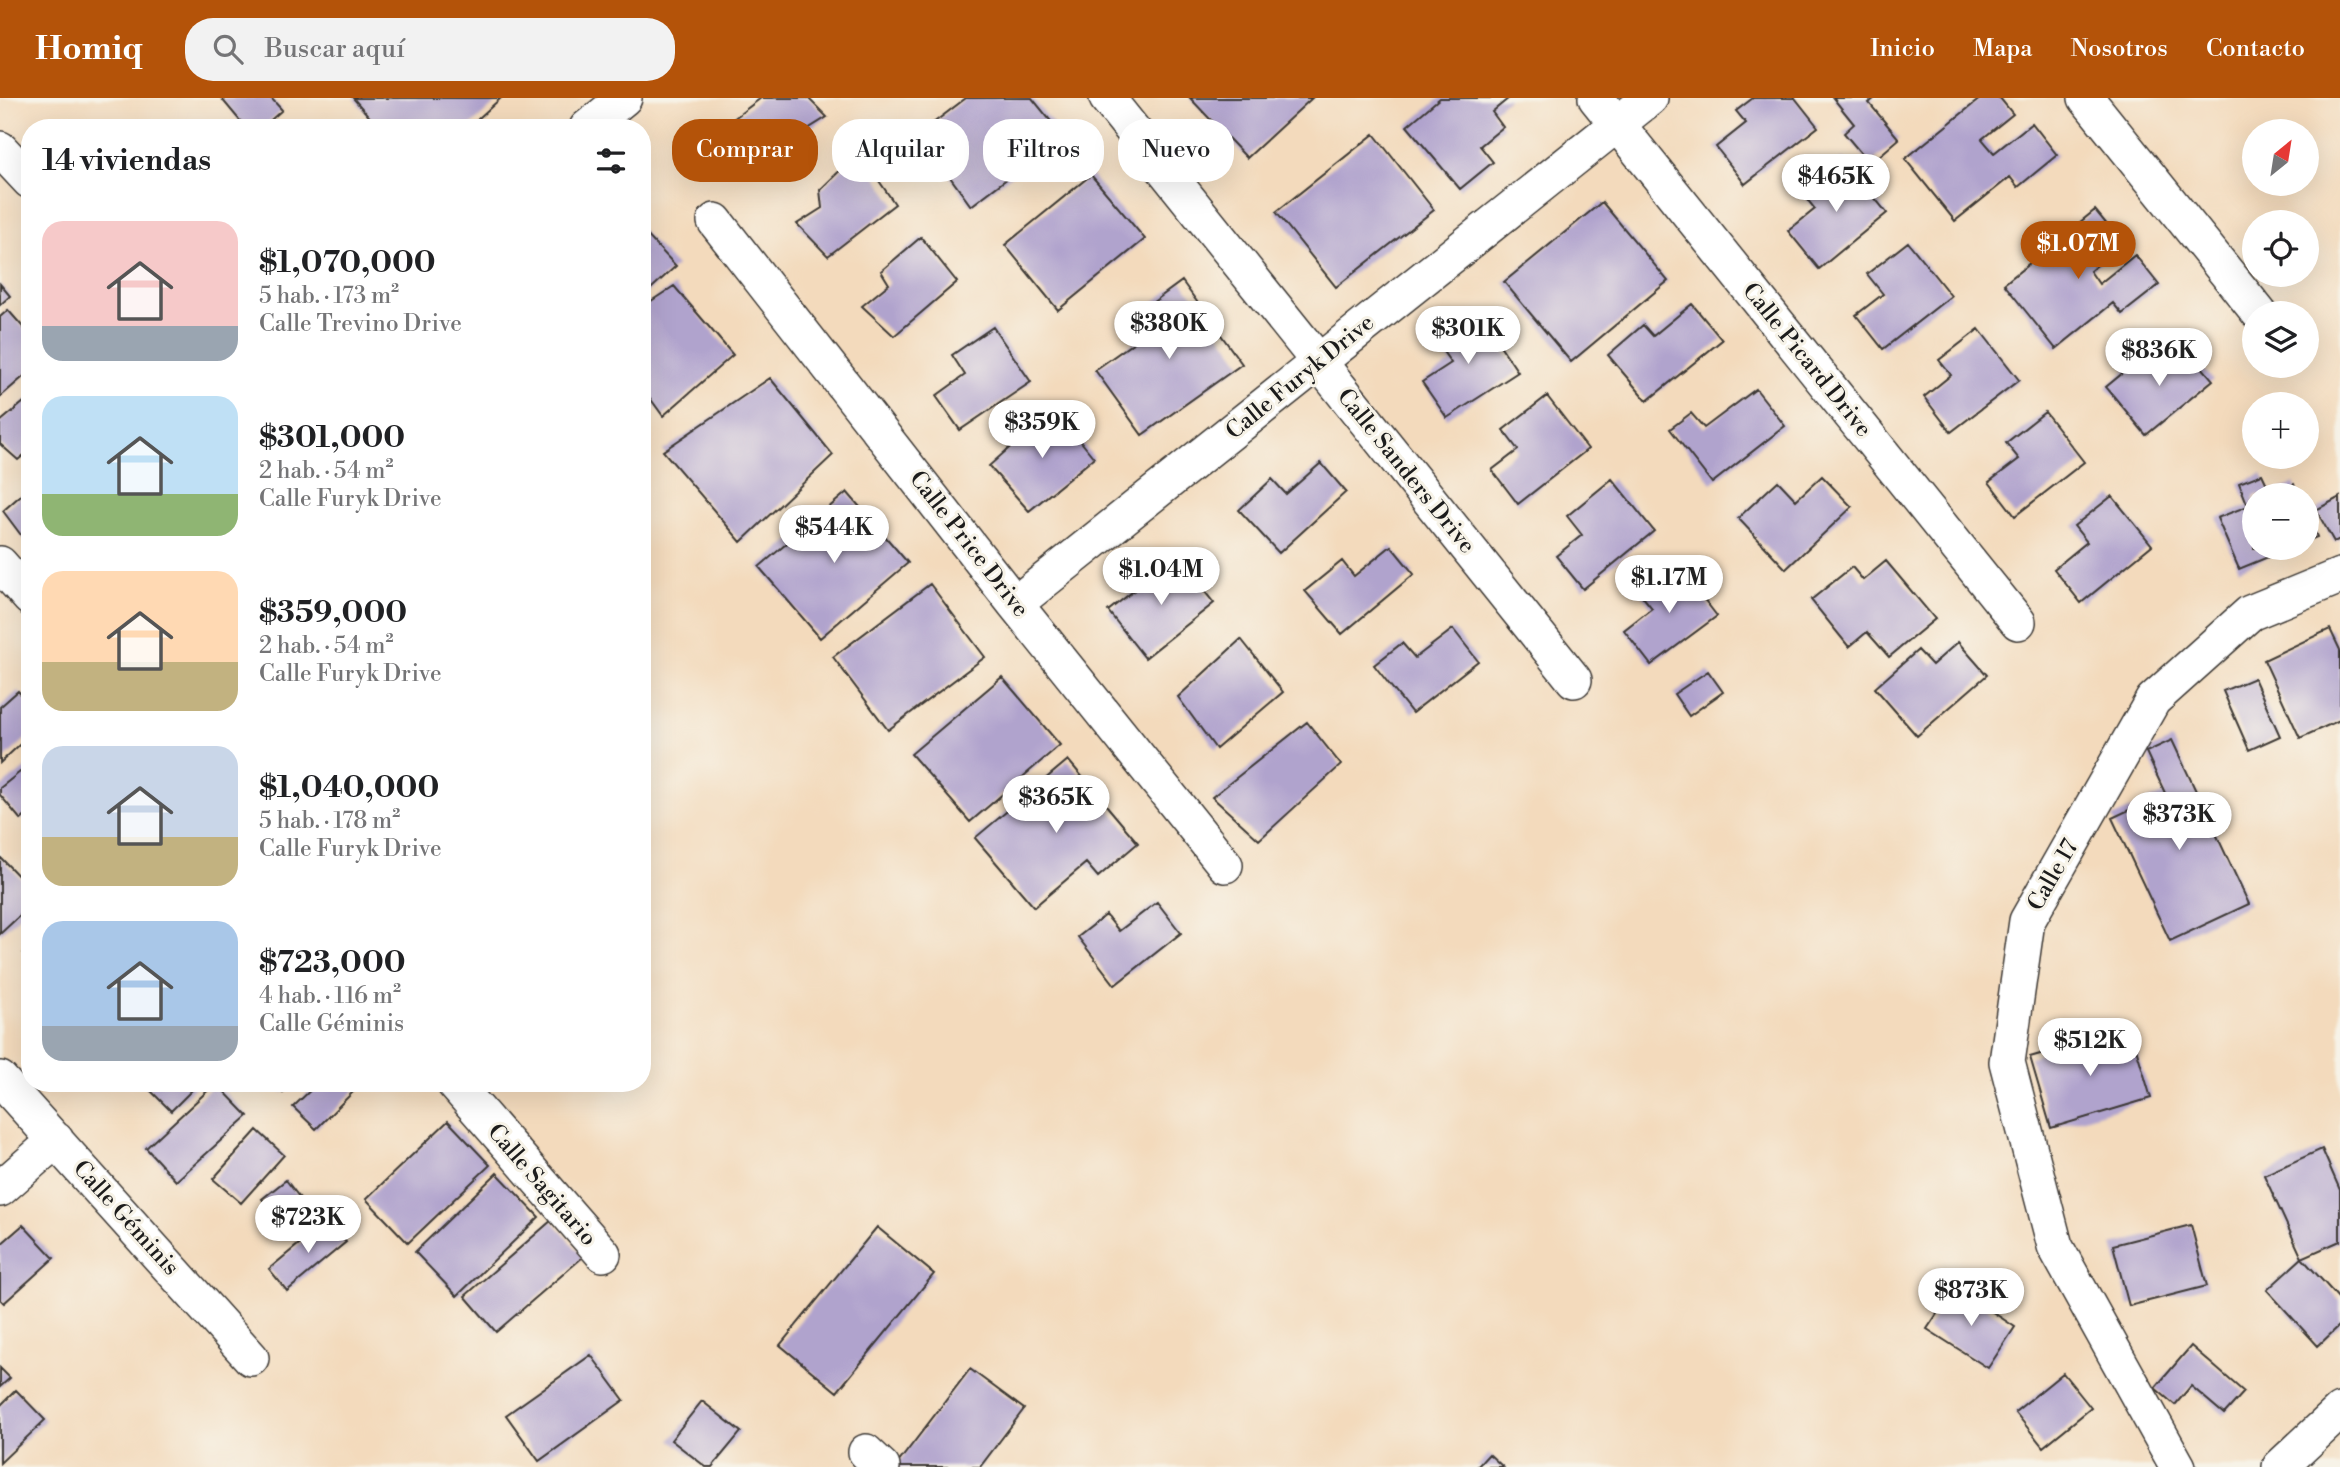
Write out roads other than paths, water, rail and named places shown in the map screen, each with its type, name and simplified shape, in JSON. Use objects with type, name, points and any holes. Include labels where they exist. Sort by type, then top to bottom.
[{"type":"street","points":[[598,119],[624,98]]},
{"type":"street","name":"Calle Sanders Drive","points":[[1107,98],[1574,680]]},
{"type":"street","name":"Calle Furyk Drive","points":[[1015,604],[1319,362],[1607,111],[1650,98]]},
{"type":"street","points":[[2086,98],[2249,301]]},
{"type":"street","name":"Calle Picard Drive","points":[[1607,111],[2018,622]]},
{"type":"street","points":[[0,149],[21,171]]},
{"type":"street","name":"Calle Price Drive","points":[[715,220],[1015,604],[1225,865]]},
{"type":"street","points":[[0,564],[21,588]]},
{"type":"street","name":"Calle 17","points":[[2178,1467],[2055,1246],[2007,1062],[2027,921],[2153,700],[2250,613],[2340,576]]},
{"type":"street","name":"Calle Géminis","points":[[0,1079],[251,1358]]},
{"type":"street","name":"Calle Sagitario","points":[[462,1092],[603,1254]]},
{"type":"street","points":[[0,1189],[55,1140]]},
{"type":"street","points":[[2280,1467],[2340,1411]]}]
